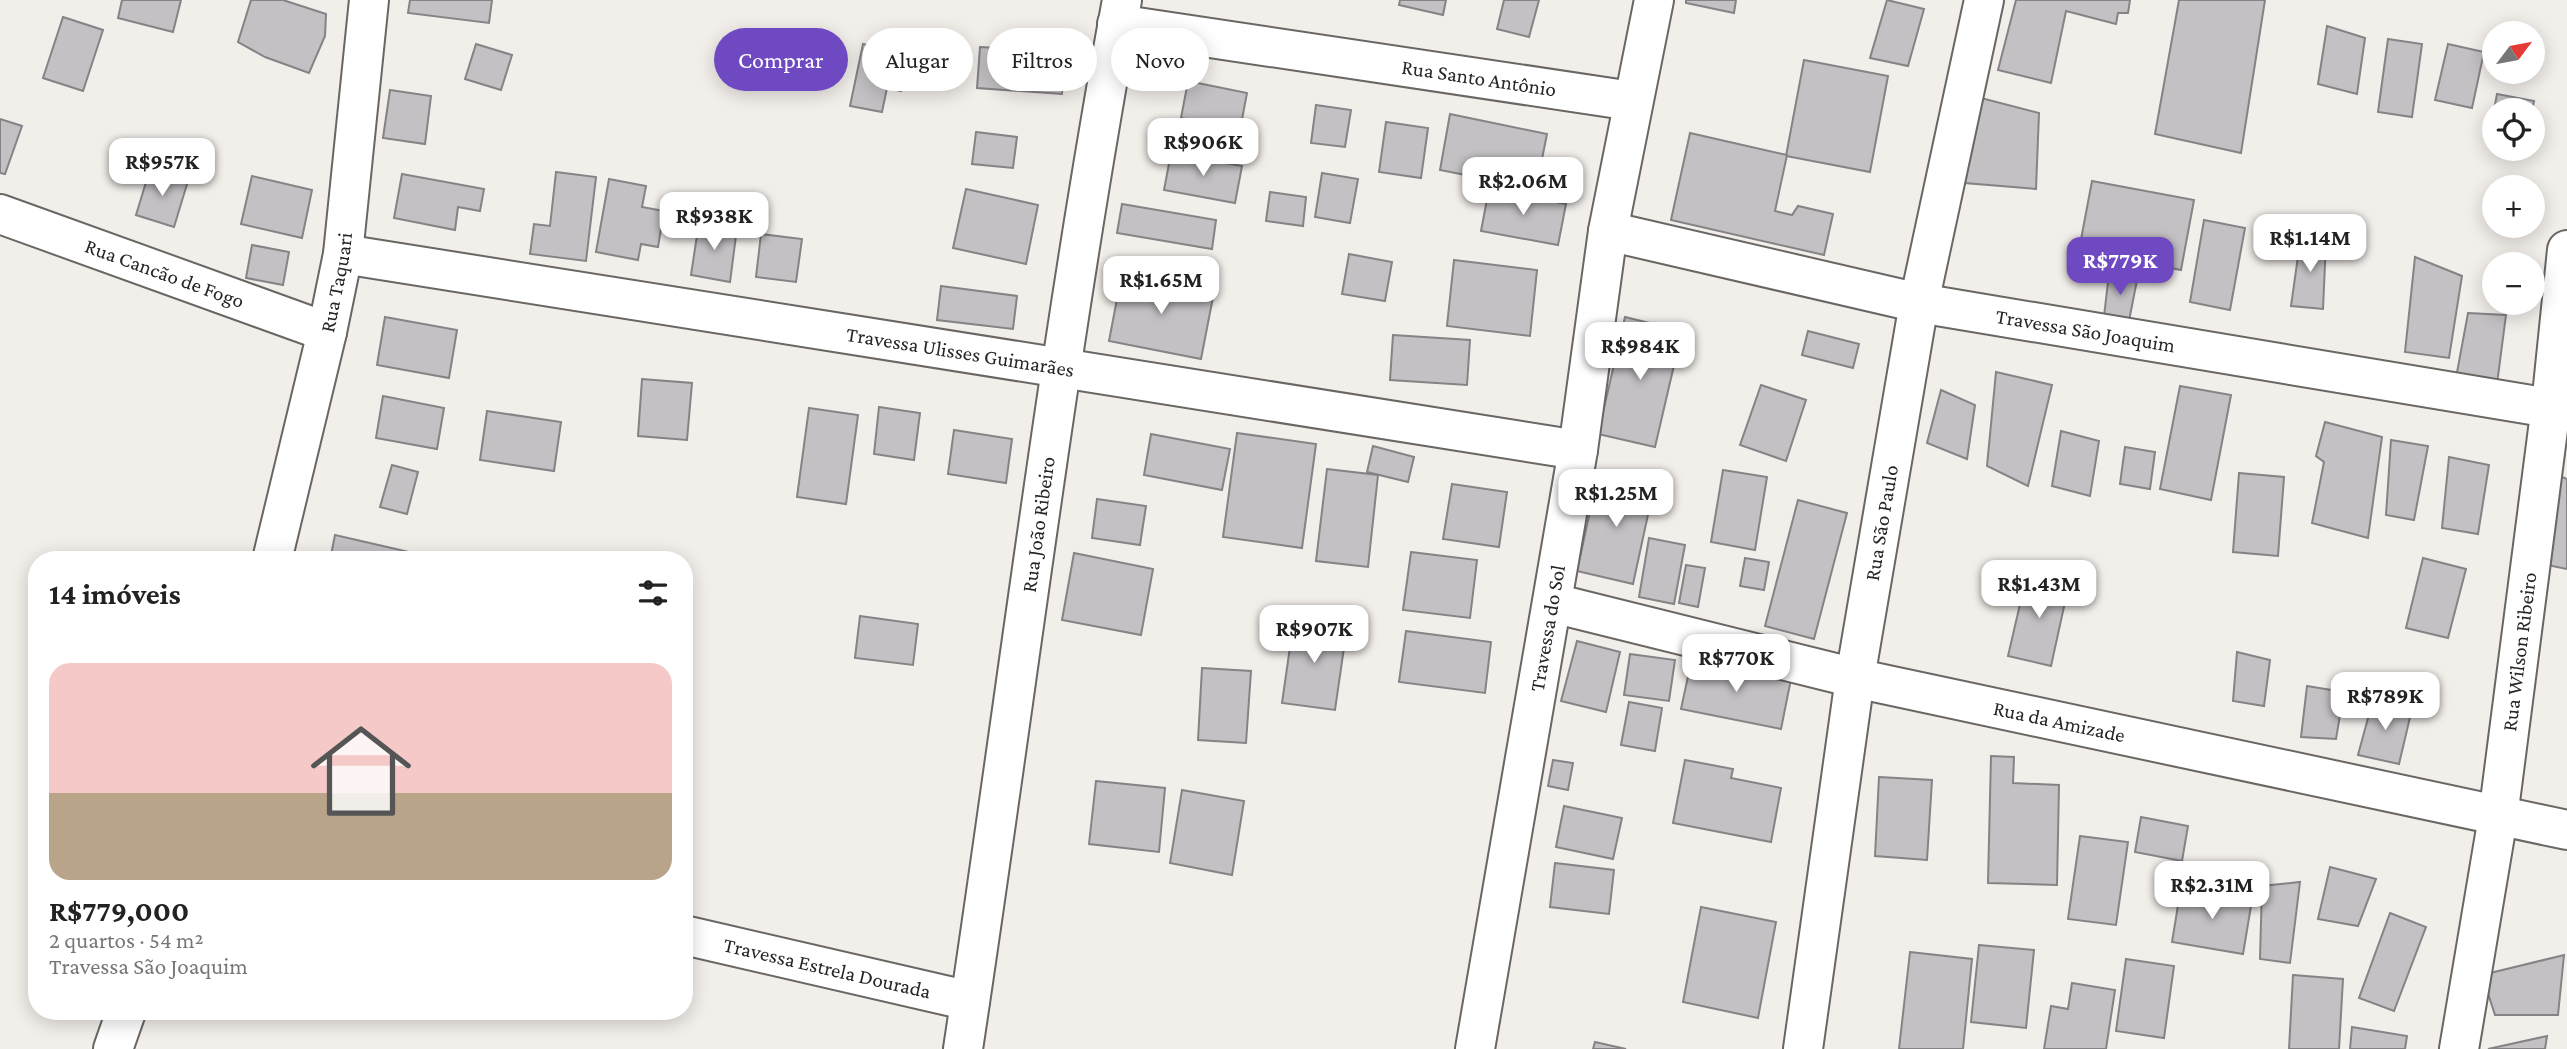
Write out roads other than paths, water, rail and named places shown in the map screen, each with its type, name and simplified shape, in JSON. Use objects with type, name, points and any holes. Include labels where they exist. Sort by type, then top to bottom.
[{"type":"street","name":"Rua Taquari","points":[[274,551],[327,332],[342,254],[369,0]]},
{"type":"street","name":"Travessa do Sol","points":[[1475,1049],[1578,450],[1608,232],[1654,0]]},
{"type":"street","name":"Rua São Paulo","points":[[1803,1049],[1855,678],[1919,303],[1984,0]]},
{"type":"street","name":"Rua Santo Antônio","points":[[1120,12],[1632,101]]},
{"type":"street","name":"Rua João Ribeiro","points":[[963,1049],[1060,369],[1120,12]]},
{"type":"street","name":"Rua Cancão de Fogo","points":[[0,214],[327,332]]},
{"type":"street","name":"Travessa São Joaquim","points":[[1608,232],[1919,303],[2559,409]]},
{"type":"street","name":"Rua Wilson Ribeiro","points":[[2459,1049],[2498,817],[2559,409],[2567,250]]},
{"type":"street","name":"Travessa Ulisses Guimarães","points":[[342,254],[1578,450]]},
{"type":"street","name":"Rua da Amizade","points":[[1552,603],[1855,678],[2567,830]]},
{"type":"street","name":"Travessa Estrela Dourada","points":[[693,937],[970,1001]]},
{"type":"street","points":[[113,1049],[123,1020]]}]
